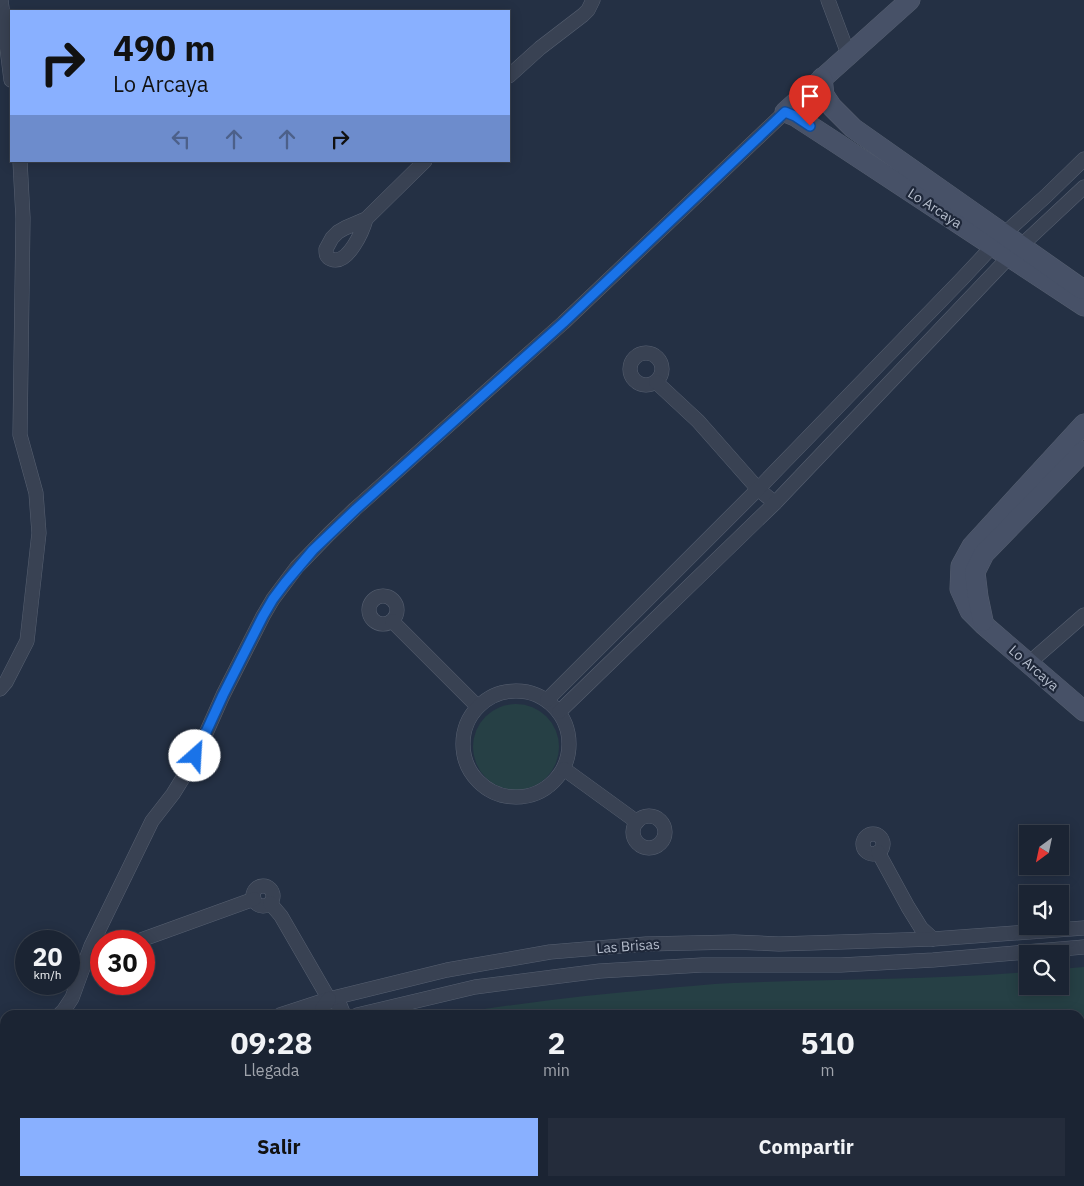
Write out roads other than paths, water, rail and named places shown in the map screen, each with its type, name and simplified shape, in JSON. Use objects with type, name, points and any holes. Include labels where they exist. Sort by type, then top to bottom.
[{"type":"street","points":[[1,0],[10,72]]},
{"type":"street","points":[[510,75],[540,48],[583,15],[593,0]]},
{"type":"street","points":[[828,0],[848,56]]},
{"type":"street","points":[[63,1010],[72,998],[91,946],[152,821],[186,773],[259,624],[273,599],[289,578],[313,550],[349,516],[563,323],[785,112],[910,0]]},
{"type":"street","name":"Lo Arcaya","points":[[822,78],[824,95],[832,107],[853,128],[902,163],[1084,306]]},
{"type":"street","name":"Lo Arcaya","points":[[785,112],[795,116],[889,178],[1084,290]]},
{"type":"street","points":[[559,712],[775,503],[1007,246],[1046,196],[1084,159]]},
{"type":"street","points":[[0,689],[6,682],[27,641],[40,533],[36,493],[20,435],[23,218],[20,162]]},
{"type":"street","points":[[366,219],[423,162]]},
{"type":"street","points":[[889,178],[902,163]]},
{"type":"street","points":[[547,700],[758,489],[1007,246],[1084,187]]},
{"type":"street","points":[[656,382],[698,421],[758,489],[775,503]]},
{"type":"street","name":"Lo Arcaya","points":[[1084,424],[972,546],[961,566],[960,589],[970,611],[984,625],[1084,711]]},
{"type":"street","points":[[984,625],[975,572],[984,554],[1084,451]]},
{"type":"street","points":[[1029,663],[1084,615]]},
{"type":"street","points":[[392,621],[477,706]]},
{"type":"street","points":[[511,690],[530,692],[547,700],[559,712],[568,730],[569,750],[564,769],[552,784],[537,794],[519,798],[500,796],[484,788],[471,774],[463,758],[462,739],[466,722],[477,706],[492,695],[511,690]]},
{"type":"street","points":[[564,769],[637,822]]},
{"type":"street","points":[[878,852],[921,928],[933,940],[926,942],[922,951],[924,956],[933,960]]},
{"type":"street","points":[[155,935],[254,899],[258,905],[266,906],[270,903],[281,916],[329,999],[340,1005],[342,1010]]},
{"type":"street","name":"Las Brisas","points":[[295,1010],[329,999],[448,970],[550,952],[646,944],[734,942],[779,944],[933,940],[1084,928]]},
{"type":"street","name":"Las Brisas","points":[[379,1010],[475,988],[600,971],[702,965],[841,965],[933,960],[1084,947]]},
{"type":"street","points":[[322,1010],[329,999]]}]
